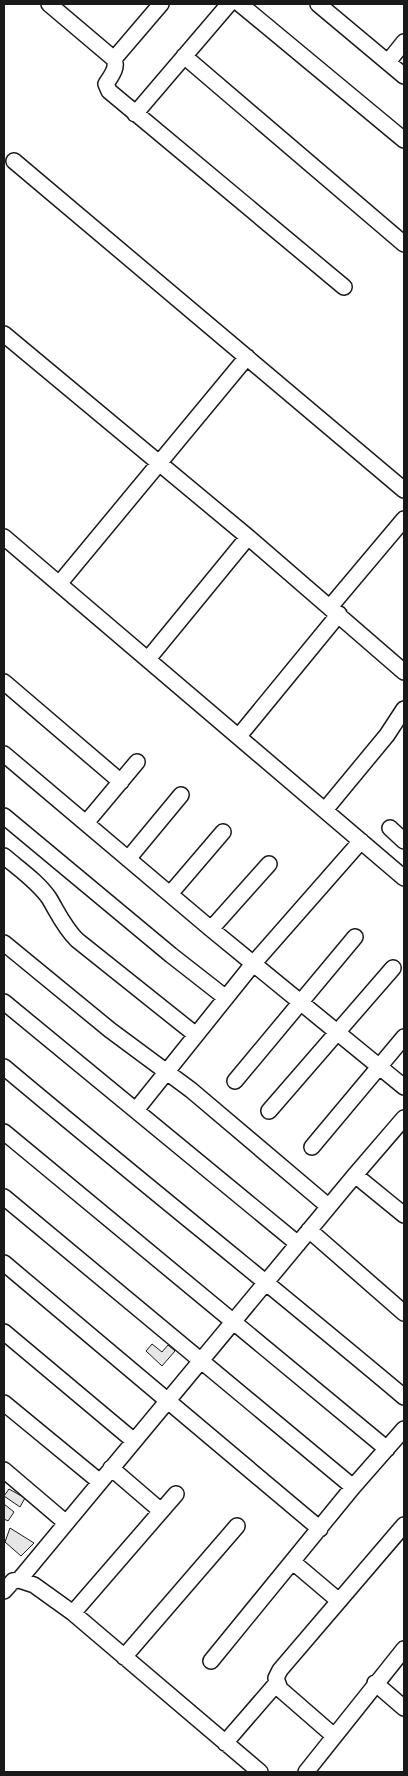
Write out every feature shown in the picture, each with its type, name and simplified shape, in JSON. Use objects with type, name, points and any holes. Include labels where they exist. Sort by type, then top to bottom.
[{"type":"street","points":[[49,4],[114,59],[116,63],[106,88],[344,287]]},
{"type":"street","points":[[114,59],[160,4]]},
{"type":"street","points":[[135,114],[229,4]]},
{"type":"street","points":[[240,4],[404,140]]},
{"type":"street","points":[[318,4],[404,76]]},
{"type":"street","points":[[388,62],[404,42]]},
{"type":"street","points":[[184,56],[404,244]]},
{"type":"street","points":[[14,160],[404,490]]},
{"type":"street","points":[[4,334],[335,610],[404,672]]},
{"type":"street","points":[[59,584],[247,357]]},
{"type":"street","points":[[239,736],[404,519]]},
{"type":"street","points":[[4,537],[404,878]]},
{"type":"street","points":[[148,659],[248,537]]},
{"type":"street","points":[[4,682],[121,782]]},
{"type":"street","points":[[325,810],[403,715]]},
{"type":"street","points":[[4,754],[253,964],[404,1087]]},
{"type":"street","points":[[86,823],[137,762]]},
{"type":"street","points":[[128,859],[181,795]]},
{"type":"street","points":[[4,816],[171,955],[226,998]]},
{"type":"street","points":[[390,828],[404,841]]},
{"type":"street","points":[[170,894],[223,832]]},
{"type":"street","points":[[136,1110],[253,964],[360,841]]},
{"type":"street","points":[[4,856],[40,888],[49,899],[65,928],[77,940],[196,1035]]},
{"type":"street","points":[[211,929],[269,864]]},
{"type":"street","points":[[235,1081],[355,937]]},
{"type":"street","points":[[4,944],[110,1030],[168,1072],[328,1206]]},
{"type":"street","points":[[269,1111],[393,968]]},
{"type":"street","points":[[4,1002],[298,1244]]},
{"type":"street","points":[[312,1147],[404,1037]]},
{"type":"street","points":[[4,1067],[139,1180],[267,1282],[404,1397]]},
{"type":"street","points":[[4,1591],[13,1582],[19,1580],[65,1522],[267,1282],[354,1174],[401,1128]]},
{"type":"street","points":[[4,1132],[386,1449]]},
{"type":"street","points":[[354,1174],[404,1215]]},
{"type":"street","points":[[4,1197],[353,1487]]},
{"type":"street","points":[[309,1230],[404,1313]]},
{"type":"street","points":[[4,1263],[320,1529]]},
{"type":"street","points":[[4,1332],[134,1441]]},
{"type":"street","points":[[4,1403],[100,1482]]},
{"type":"street","points":[[210,1661],[353,1487],[404,1429]]},
{"type":"street","points":[[111,1468],[161,1511]]},
{"type":"street","points":[[4,1470],[65,1522]]},
{"type":"street","points":[[72,1614],[176,1494]]},
{"type":"street","points":[[225,1743],[276,1684],[276,1678],[280,1670],[404,1525]]},
{"type":"street","points":[[124,1657],[237,1526]]},
{"type":"street","points":[[293,1562],[339,1601]]},
{"type":"street","points":[[19,1580],[34,1585],[72,1614],[260,1772]]},
{"type":"street","points":[[306,1772],[404,1649]]},
{"type":"street","points":[[375,1683],[404,1708]]},
{"type":"street","points":[[276,1684],[334,1736]]},
{"type":"building","points":[[152,1344],[162,1352],[168,1345],[175,1351],[162,1366],[146,1351]]},
{"type":"building","points":[[9,1489],[25,1498],[20,1507],[4,1496]]},
{"type":"building","points":[[4,1504],[14,1512],[8,1521],[4,1519]]},
{"type":"building","points":[[10,1528],[34,1543],[21,1556],[5,1542]]}]
